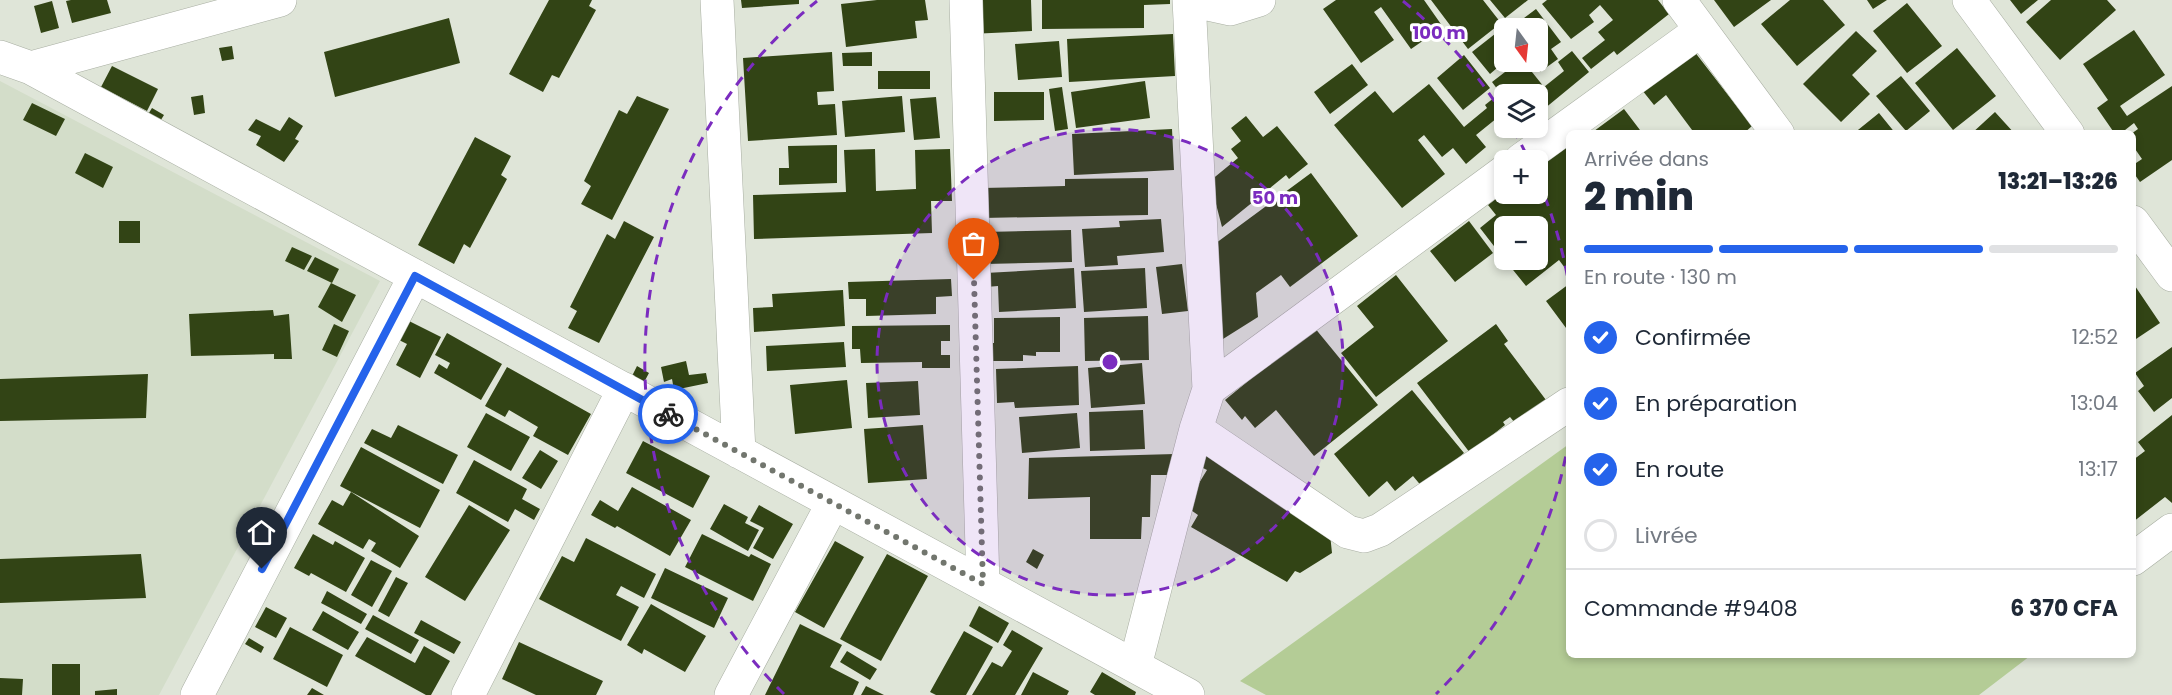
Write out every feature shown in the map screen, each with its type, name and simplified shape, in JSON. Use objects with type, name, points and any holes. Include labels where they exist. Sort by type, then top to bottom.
[{"type":"street","points":[[31,68],[280,0]]},
{"type":"street","points":[[717,0],[739,452]]},
{"type":"street","points":[[966,0],[983,584]]},
{"type":"street","points":[[1135,666],[1196,429],[1209,389],[1189,0],[1230,9],[1259,0]]},
{"type":"street","points":[[1679,0],[1775,130]]},
{"type":"street","points":[[1969,0],[2065,130]]},
{"type":"street","points":[[1535,150],[1701,30]]},
{"type":"street","points":[[0,57],[31,68],[1188,695]]},
{"type":"street","points":[[1209,389],[1494,179]]},
{"type":"street","points":[[2136,226],[2172,275]]},
{"type":"street","points":[[197,695],[415,276]]},
{"type":"street","points":[[468,695],[624,389]]},
{"type":"street","points":[[1196,429],[1348,532],[1364,536],[1380,530],[1566,406]]},
{"type":"street","points":[[731,695],[833,503]]},
{"type":"street","points":[[2136,557],[2172,530]]},
{"type":"shaded area","points":[[0,81],[380,281],[159,695],[0,695]]},
{"type":"green space","points":[[1566,446],[1566,658],[2027,658],[1979,695],[1266,695],[1240,681]]},
{"type":"building","points":[[107,0],[111,13],[72,23],[66,1]]},
{"type":"building","points":[[549,0],[592,0],[589,6],[596,10],[559,78],[552,75],[543,92],[509,74]]},
{"type":"building","points":[[741,0],[799,0],[799,4],[742,8]]},
{"type":"building","points":[[877,0],[925,0],[928,20],[915,21],[917,38],[846,47],[841,4]]},
{"type":"building","points":[[969,0],[1031,0],[1032,31],[970,34]]},
{"type":"building","points":[[1042,0],[1170,0],[1170,4],[1144,5],[1144,28],[1042,29]]},
{"type":"building","points":[[1336,0],[1424,0],[1443,27],[1411,49],[1381,7],[1374,12],[1394,40],[1361,63],[1323,9]]},
{"type":"building","points":[[1431,0],[1483,0],[1497,18],[1494,18],[1494,29],[1468,49]]},
{"type":"building","points":[[1490,0],[1528,0],[1505,18]]},
{"type":"building","points":[[1547,0],[1658,0],[1669,14],[1617,55],[1614,51],[1591,69],[1582,58],[1605,40],[1598,32],[1613,20],[1600,5],[1589,15],[1594,22],[1571,39],[1542,4]]},
{"type":"building","points":[[1714,0],[1771,0],[1734,27]]},
{"type":"building","points":[[1790,0],[1823,0],[1845,25],[1797,66],[1761,24]]},
{"type":"building","points":[[1867,0],[1887,0],[1873,9]]},
{"type":"building","points":[[2010,0],[2038,0],[2021,14]]},
{"type":"building","points":[[2051,0],[2107,0],[2116,10],[2060,60],[2026,22]]},
{"type":"building","points":[[52,1],[59,28],[41,33],[34,6]]},
{"type":"building","points":[[1907,3],[1942,46],[1907,73],[1873,31]]},
{"type":"building","points":[[1536,9],[1543,18],[1524,18]]},
{"type":"building","points":[[449,18],[460,63],[335,97],[324,52]]},
{"type":"building","points":[[1548,25],[1561,42],[1551,49],[1558,59],[1548,66]]},
{"type":"building","points":[[2134,30],[2165,75],[2120,106],[2127,116],[2172,86],[2172,160],[2140,182],[2136,176],[2136,163],[2142,159],[2136,150],[2136,130],[2138,129],[2134,123],[2125,130],[2112,130],[2097,108],[2108,100],[2083,64]]},
{"type":"building","points":[[1856,31],[1877,51],[1852,75],[1870,94],[1841,122],[1803,84]]},
{"type":"building","points":[[1173,34],[1175,76],[1069,82],[1067,39]]},
{"type":"building","points":[[1494,35],[1494,71],[1490,74],[1472,52]]},
{"type":"building","points":[[1059,41],[1062,77],[1018,80],[1015,44]]},
{"type":"building","points":[[232,46],[234,59],[222,61],[219,48]]},
{"type":"building","points":[[1957,48],[1996,96],[1953,130],[1915,83]]},
{"type":"building","points":[[1572,51],[1589,72],[1548,106],[1548,84],[1564,71],[1558,62]]},
{"type":"building","points":[[1694,51],[1752,126],[1748,130],[1692,130],[1666,95],[1654,105],[1642,90]]},
{"type":"building","points":[[832,52],[834,91],[817,92],[818,105],[835,104],[837,135],[748,141],[743,58]]},
{"type":"building","points":[[872,52],[872,66],[843,66],[842,53]]},
{"type":"building","points":[[1464,55],[1490,88],[1463,110],[1437,78]]},
{"type":"building","points":[[1352,64],[1368,85],[1330,114],[1314,92]]},
{"type":"building","points":[[112,66],[158,89],[147,111],[101,87]]},
{"type":"building","points":[[878,71],[930,71],[930,89],[878,89]]},
{"type":"building","points":[[1505,72],[1532,72],[1542,84],[1494,85],[1492,82]]},
{"type":"building","points":[[1901,76],[1930,111],[1905,130],[1876,96]]},
{"type":"building","points":[[1145,81],[1150,118],[1076,128],[1071,92]]},
{"type":"building","points":[[1429,84],[1464,127],[1487,108],[1485,105],[1494,98],[1494,120],[1476,135],[1486,147],[1466,164],[1453,148],[1442,157],[1424,135],[1418,140],[1445,174],[1402,208],[1334,125],[1375,91],[1393,113]]},
{"type":"building","points":[[1062,87],[1068,129],[1055,131],[1049,89]]},
{"type":"building","points":[[994,92],[1044,92],[1044,120],[994,121]]},
{"type":"building","points":[[203,95],[205,113],[194,115],[191,97]]},
{"type":"building","points":[[637,96],[669,109],[612,220],[581,204],[591,186],[584,181],[619,110],[627,114]]},
{"type":"building","points":[[902,96],[905,132],[845,137],[842,101]]},
{"type":"building","points":[[936,97],[940,138],[914,140],[910,99]]},
{"type":"building","points":[[32,103],[65,119],[56,136],[23,120]]},
{"type":"building","points":[[152,108],[164,115],[159,123],[147,116]]},
{"type":"building","points":[[1624,109],[1640,130],[1595,130]]},
{"type":"building","points":[[1995,112],[2011,130],[1975,130]]},
{"type":"building","points":[[1879,113],[1893,130],[1858,130]]},
{"type":"building","points":[[1246,116],[1263,137],[1277,126],[1308,164],[1289,179],[1286,175],[1222,227],[1210,181],[1238,158],[1231,149],[1241,141],[1231,128]]},
{"type":"building","points":[[289,117],[303,126],[295,139],[299,141],[284,162],[256,145],[261,136],[248,130],[256,119],[280,131]]},
{"type":"building","points":[[1172,129],[1174,170],[1074,175],[1072,134]]},
{"type":"building","points":[[475,137],[511,156],[501,175],[507,179],[470,248],[464,244],[454,264],[418,245]]},
{"type":"building","points":[[1566,143],[1566,267],[1559,260],[1548,269],[1548,216],[1495,216],[1488,205],[1494,200],[1494,204],[1548,204],[1548,158]]},
{"type":"building","points":[[837,145],[837,183],[779,185],[779,168],[789,168],[788,146]]},
{"type":"building","points":[[875,149],[876,191],[916,189],[915,150],[950,149],[952,201],[931,201],[932,233],[754,239],[753,195],[846,192],[844,150]]},
{"type":"building","points":[[85,153],[113,167],[103,188],[75,173]]},
{"type":"building","points":[[1311,173],[1358,236],[1290,287],[1281,275],[1256,293],[1258,317],[1223,339],[1212,246]]},
{"type":"building","points":[[1148,178],[1148,215],[982,218],[982,188],[1065,186],[1065,179]]},
{"type":"building","points":[[1494,217],[1494,246],[1480,228]]},
{"type":"building","points":[[1161,219],[1164,252],[1117,256],[1118,265],[1085,267],[1082,229],[1120,227],[1119,221]]},
{"type":"building","points":[[119,221],[140,221],[140,243],[119,243]]},
{"type":"building","points":[[624,221],[654,237],[599,343],[568,328],[577,311],[570,307],[607,234],[615,239]]},
{"type":"building","points":[[1469,221],[1493,253],[1455,282],[1430,251]]},
{"type":"building","points":[[1071,230],[1072,262],[985,264],[984,232]]},
{"type":"building","points":[[292,247],[312,256],[304,270],[285,261]]},
{"type":"building","points":[[315,257],[339,269],[332,283],[307,271]]},
{"type":"building","points":[[1182,264],[1188,311],[1162,314],[1156,267]]},
{"type":"building","points":[[1074,268],[1076,308],[999,312],[998,286],[986,287],[985,273]]},
{"type":"building","points":[[1145,268],[1147,308],[1084,312],[1081,271]]},
{"type":"building","points":[[1513,270],[1546,270],[1526,286]]},
{"type":"building","points":[[1396,275],[1448,341],[1376,397],[1341,353],[1374,327],[1357,306]]},
{"type":"building","points":[[951,279],[952,296],[936,297],[936,314],[866,316],[866,299],[849,299],[848,282]]},
{"type":"building","points":[[331,283],[356,295],[342,322],[318,307]]},
{"type":"building","points":[[1566,286],[1566,328],[1546,301]]},
{"type":"building","points":[[2136,287],[2160,323],[2136,339]]},
{"type":"building","points":[[843,290],[845,326],[754,332],[753,308],[773,307],[772,294]]},
{"type":"building","points":[[273,310],[274,316],[289,314],[292,359],[274,359],[274,354],[191,356],[189,314]]},
{"type":"building","points":[[1148,316],[1149,360],[1085,361],[1084,318]]},
{"type":"building","points":[[1060,317],[1060,352],[1036,352],[1036,356],[1023,355],[1023,361],[988,361],[988,343],[994,343],[994,318]]},
{"type":"building","points":[[409,321],[441,337],[420,378],[396,365],[407,344],[399,340]]},
{"type":"building","points":[[334,324],[349,331],[337,357],[322,350]]},
{"type":"building","points":[[1496,324],[1508,341],[1504,344],[1546,400],[1515,423],[1510,417],[1503,422],[1505,425],[1470,453],[1417,383]]},
{"type":"building","points":[[950,325],[950,341],[941,341],[941,355],[950,355],[950,368],[922,368],[922,362],[861,363],[860,349],[852,349],[852,326]]},
{"type":"building","points":[[1314,327],[1378,405],[1314,456],[1276,410],[1255,428],[1245,416],[1242,420],[1225,400]]},
{"type":"building","points":[[447,333],[502,364],[481,400],[434,373],[439,364],[447,369],[450,363],[435,355]]},
{"type":"building","points":[[844,342],[846,367],[767,371],[766,346]]},
{"type":"building","points":[[2172,347],[2172,398],[2154,412],[2138,391],[2144,386],[2136,372]]},
{"type":"building","points":[[686,361],[689,375],[706,373],[708,383],[674,390],[672,379],[664,382],[661,367]]},
{"type":"building","points":[[1142,363],[1145,404],[1091,408],[1088,368]]},
{"type":"building","points":[[637,366],[649,373],[641,388],[630,380]]},
{"type":"building","points":[[1078,366],[1079,405],[1015,408],[1014,402],[997,403],[996,369]]},
{"type":"building","points":[[507,367],[591,414],[568,455],[533,436],[538,427],[509,410],[505,417],[485,406]]},
{"type":"building","points":[[148,374],[146,418],[0,421],[0,379]]},
{"type":"building","points":[[847,380],[852,428],[795,434],[790,385]]},
{"type":"building","points":[[918,381],[920,415],[868,418],[866,383]]},
{"type":"building","points":[[1412,390],[1464,453],[1423,488],[1413,476],[1395,491],[1387,481],[1369,497],[1334,454]]},
{"type":"building","points":[[1143,410],[1145,449],[1090,451],[1089,412]]},
{"type":"building","points":[[486,413],[530,437],[511,471],[467,447]]},
{"type":"building","points":[[1077,413],[1080,448],[1022,453],[1019,417]]},
{"type":"building","points":[[2172,415],[2172,503],[2165,497],[2136,520],[2136,458],[2145,451],[2138,442]]},
{"type":"building","points":[[398,425],[458,455],[443,484],[364,443],[372,429],[391,438]]},
{"type":"building","points":[[923,425],[927,479],[868,483],[864,429]]},
{"type":"building","points":[[643,441],[710,476],[693,508],[626,473]]},
{"type":"building","points":[[361,447],[440,490],[420,528],[340,486]]},
{"type":"building","points":[[540,450],[558,461],[541,489],[522,478]]},
{"type":"building","points":[[1207,453],[1330,534],[1332,553],[1300,573],[1295,571],[1287,582],[1191,527],[1198,515],[1185,506],[1207,470],[1199,466]]},
{"type":"building","points":[[1175,454],[1175,475],[1151,475],[1150,517],[1142,517],[1141,539],[1090,539],[1090,497],[1028,499],[1029,458]]},
{"type":"building","points":[[474,460],[527,489],[522,499],[540,509],[534,520],[515,509],[508,522],[456,493]]},
{"type":"building","points":[[632,487],[691,520],[670,556],[617,526],[615,528],[591,515],[600,500],[618,511]]},
{"type":"building","points":[[351,492],[419,536],[400,568],[371,551],[376,543],[369,539],[363,549],[318,524],[332,500],[343,506]]},
{"type":"building","points":[[724,504],[748,517],[745,523],[759,530],[748,551],[710,529]]},
{"type":"building","points":[[469,505],[510,530],[465,601],[425,577]]},
{"type":"building","points":[[759,505],[793,524],[773,559],[753,548],[764,528],[750,521]]},
{"type":"building","points":[[313,534],[333,545],[335,541],[365,558],[346,592],[311,573],[309,576],[294,568]]},
{"type":"building","points":[[702,534],[749,557],[751,554],[771,564],[753,601],[685,567]]},
{"type":"building","points":[[586,538],[656,574],[644,598],[621,586],[616,595],[639,607],[621,641],[539,599],[562,556],[574,562]]},
{"type":"building","points":[[835,541],[864,557],[824,628],[795,612]]},
{"type":"building","points":[[1033,549],[1044,555],[1037,569],[1026,562]]},
{"type":"building","points":[[141,554],[146,598],[0,603],[0,559]]},
{"type":"building","points":[[887,554],[928,576],[881,661],[840,639]]},
{"type":"building","points":[[371,560],[392,571],[372,607],[351,595]]},
{"type":"building","points":[[665,568],[728,598],[714,628],[651,598]]},
{"type":"building","points":[[396,577],[408,583],[389,617],[378,611]]},
{"type":"building","points":[[327,591],[367,614],[361,624],[321,603]]},
{"type":"building","points":[[651,604],[706,636],[685,672],[644,649],[642,654],[627,645]]},
{"type":"building","points":[[979,606],[1009,623],[998,643],[969,626]]},
{"type":"building","points":[[266,607],[287,618],[276,638],[255,627]]},
{"type":"building","points":[[323,611],[359,632],[348,650],[312,630]]},
{"type":"building","points":[[373,615],[419,640],[411,654],[365,629]]},
{"type":"building","points":[[421,620],[461,642],[454,654],[414,633]]},
{"type":"building","points":[[800,624],[842,645],[830,667],[859,682],[853,695],[765,695]]},
{"type":"building","points":[[290,627],[343,655],[327,687],[273,659]]},
{"type":"building","points":[[1012,630],[1043,648],[1015,695],[972,695],[992,662],[1002,667],[1012,651],[1003,645]]},
{"type":"building","points":[[964,631],[993,647],[966,695],[936,695],[930,692]]},
{"type":"building","points":[[367,637],[415,663],[424,646],[450,661],[431,695],[426,695],[355,656]]},
{"type":"building","points":[[249,638],[264,647],[261,653],[245,644]]},
{"type":"building","points":[[519,642],[603,681],[596,695],[536,695],[502,679]]},
{"type":"building","points":[[847,651],[877,669],[870,680],[840,662]]},
{"type":"building","points":[[52,664],[80,664],[80,695],[52,695]]},
{"type":"building","points":[[1033,672],[1069,691],[1067,695],[1021,695]]},
{"type":"building","points":[[1102,672],[1136,692],[1135,695],[1095,695],[1090,692]]},
{"type":"building","points":[[0,678],[23,679],[22,695],[0,695]]},
{"type":"building","points":[[866,686],[884,695],[861,695]]},
{"type":"building","points":[[312,688],[324,695],[307,695]]},
{"type":"building","points":[[117,689],[117,695],[95,695],[95,691]]},
{"type":"way so far","points":[[668,414],[983,584],[974,280]]},
{"type":"route","points":[[262,569],[415,276],[668,414]]}]
